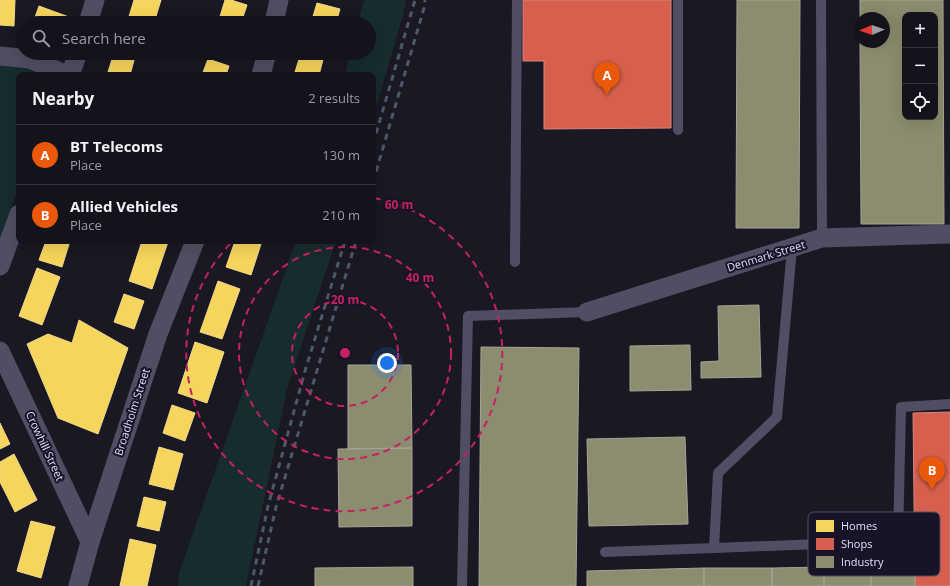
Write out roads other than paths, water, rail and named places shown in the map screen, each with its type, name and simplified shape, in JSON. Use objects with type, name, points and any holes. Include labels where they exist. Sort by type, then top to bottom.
[{"type":"street","points":[[90,16],[95,0]]},
{"type":"street","points":[[276,16],[279,0]]},
{"type":"street","points":[[0,56],[16,58]]},
{"type":"street","points":[[32,60],[60,72]]},
{"type":"street","points":[[71,72],[75,60]]},
{"type":"street","points":[[262,72],[265,60]]},
{"type":"street","points":[[0,266],[16,222]]},
{"type":"street","name":"Denmark Street","points":[[587,312],[822,238],[950,234]]},
{"type":"street","name":"Broadholm Street","points":[[78,586],[90,542],[158,334],[194,244]]},
{"type":"street","name":"Crowhill Street","points":[[0,351],[90,542]]},
{"type":"lane","points":[[515,262],[517,0]]},
{"type":"lane","points":[[678,0],[678,130]]},
{"type":"lane","points":[[821,0],[822,238]]},
{"type":"lane","points":[[714,548],[718,473],[777,417],[792,248]]},
{"type":"lane","points":[[462,586],[468,316],[587,312]]},
{"type":"lane","points":[[899,512],[901,407],[950,404]]},
{"type":"lane","points":[[605,552],[808,544]]},
{"type":"railway","points":[[376,134],[415,0]]},
{"type":"railway","points":[[376,172],[424,8],[425,0]]},
{"type":"railway","points":[[251,586],[268,506],[305,371],[344,244]]},
{"type":"railway","points":[[258,586],[276,507],[355,244]]},
{"type":"place","name":"BT Telecoms","points":[[607,95]]},
{"type":"place","name":"Allied Vehicles","points":[[932,490]]}]
